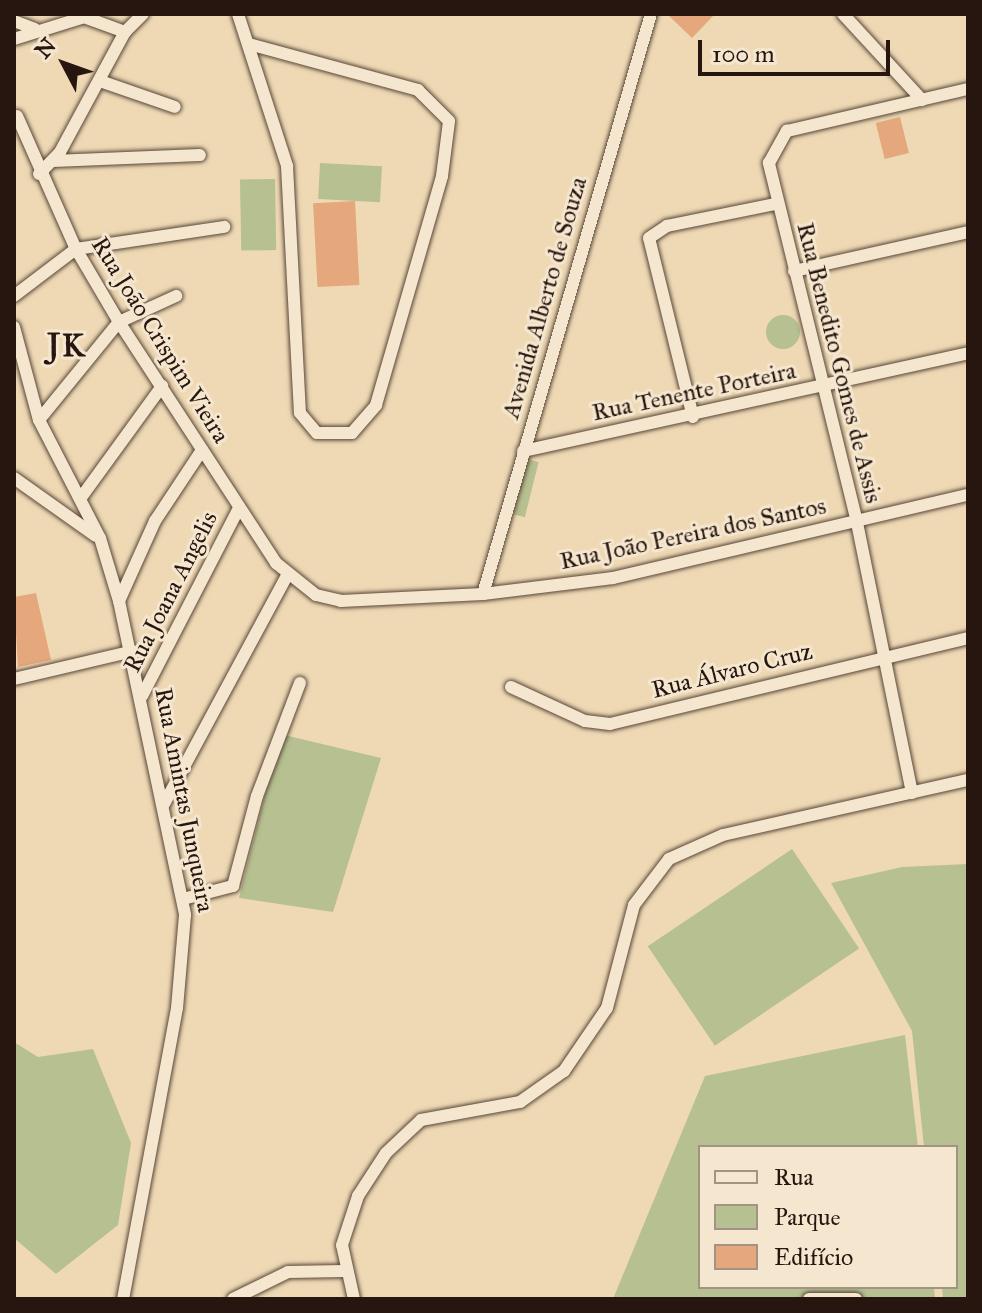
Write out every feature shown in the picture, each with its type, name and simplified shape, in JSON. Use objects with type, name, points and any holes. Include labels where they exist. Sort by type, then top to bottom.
[{"type":"street","points":[[39,174],[53,161],[125,32],[143,14]]},
{"type":"street","points":[[238,14],[287,166],[300,413],[317,433],[352,433],[376,405],[442,176],[449,121],[418,90],[249,44]]},
{"type":"street","name":"Avenida Alberto de Souza","points":[[483,594],[651,14]]},
{"type":"street","points":[[843,14],[922,100]]},
{"type":"street","points":[[14,39],[35,29],[84,17],[125,32]]},
{"type":"street","points":[[14,21],[35,29]]},
{"type":"street","points":[[962,90],[968,77]]},
{"type":"street","points":[[100,81],[175,107]]},
{"type":"street","name":"Rua Benedito Gomes de Assis","points":[[912,793],[857,522],[775,204],[771,148],[787,131],[962,90]]},
{"type":"street","name":"Rua João Crispim Vieira","points":[[17,116],[39,174],[76,249],[119,322],[286,577]]},
{"type":"street","points":[[53,161],[200,155]]},
{"type":"street","points":[[693,417],[649,238],[667,226],[775,204]]},
{"type":"street","points":[[14,296],[76,249],[224,227]]},
{"type":"street","points":[[794,271],[968,232]]},
{"type":"street","points":[[39,420],[119,322],[176,296]]},
{"type":"street","name":"Rua Amintas Junqueira","points":[[14,327],[39,420],[100,538],[119,601],[133,651],[183,899],[184,961],[123,1299]]},
{"type":"street","name":"Rua Tenente Porteira","points":[[523,451],[693,417],[968,353]]},
{"type":"street","points":[[80,499],[162,386]]},
{"type":"street","points":[[119,601],[155,521],[202,450]]},
{"type":"street","points":[[14,478],[100,538]]},
{"type":"street","name":"Rua João Pereira dos Santos","points":[[286,577],[341,601],[483,594],[613,578],[968,495]]},
{"type":"street","name":"Rua Joana Angelis","points":[[142,696],[239,508]]},
{"type":"street","points":[[164,804],[286,577]]},
{"type":"street","name":"Rua Álvaro Cruz","points":[[511,687],[585,721],[610,724],[968,638]]},
{"type":"street","points":[[14,679],[133,651]]},
{"type":"street","points":[[183,899],[233,886],[257,796],[300,683]]},
{"type":"street","points":[[354,1299],[344,1271],[347,1223],[401,1135],[444,1111],[520,1102],[564,1071],[587,1042],[607,1008],[634,905],[669,859],[723,835],[968,780]]},
{"type":"street","points":[[233,1299],[288,1272],[344,1271]]},
{"type":"street","points":[[809,1299],[856,1299]]},
{"type":"green space","points":[[320,163],[382,166],[380,202],[318,199]]},
{"type":"green space","points":[[275,179],[276,250],[241,251],[240,180]]},
{"type":"green space","points":[[783,315],[795,320],[800,332],[795,344],[783,349],[771,344],[766,332],[771,320]]},
{"type":"green space","points":[[527,459],[539,462],[525,517],[513,514]]},
{"type":"green space","points":[[280,734],[381,758],[333,912],[239,898]]},
{"type":"green space","points":[[792,849],[859,948],[715,1046],[648,946]]},
{"type":"green space","points":[[968,864],[968,1299],[943,1299],[942,1289],[958,1289],[958,1145],[924,1145],[912,1031],[831,883],[902,867]]},
{"type":"green space","points":[[905,1035],[918,1145],[698,1145],[698,1289],[934,1289],[935,1299],[613,1299],[705,1076]]},
{"type":"green space","points":[[14,1042],[38,1057],[93,1049],[131,1143],[118,1225],[56,1274],[14,1238]]},
{"type":"building","points":[[669,14],[715,14],[692,38],[668,15]]},
{"type":"building","points":[[900,117],[909,153],[885,159],[876,123]]},
{"type":"building","points":[[355,201],[359,285],[317,287],[313,203]]},
{"type":"building","points":[[36,593],[51,660],[18,667],[14,597]]},
{"type":"district","name":"JK","points":[[67,346]]}]
